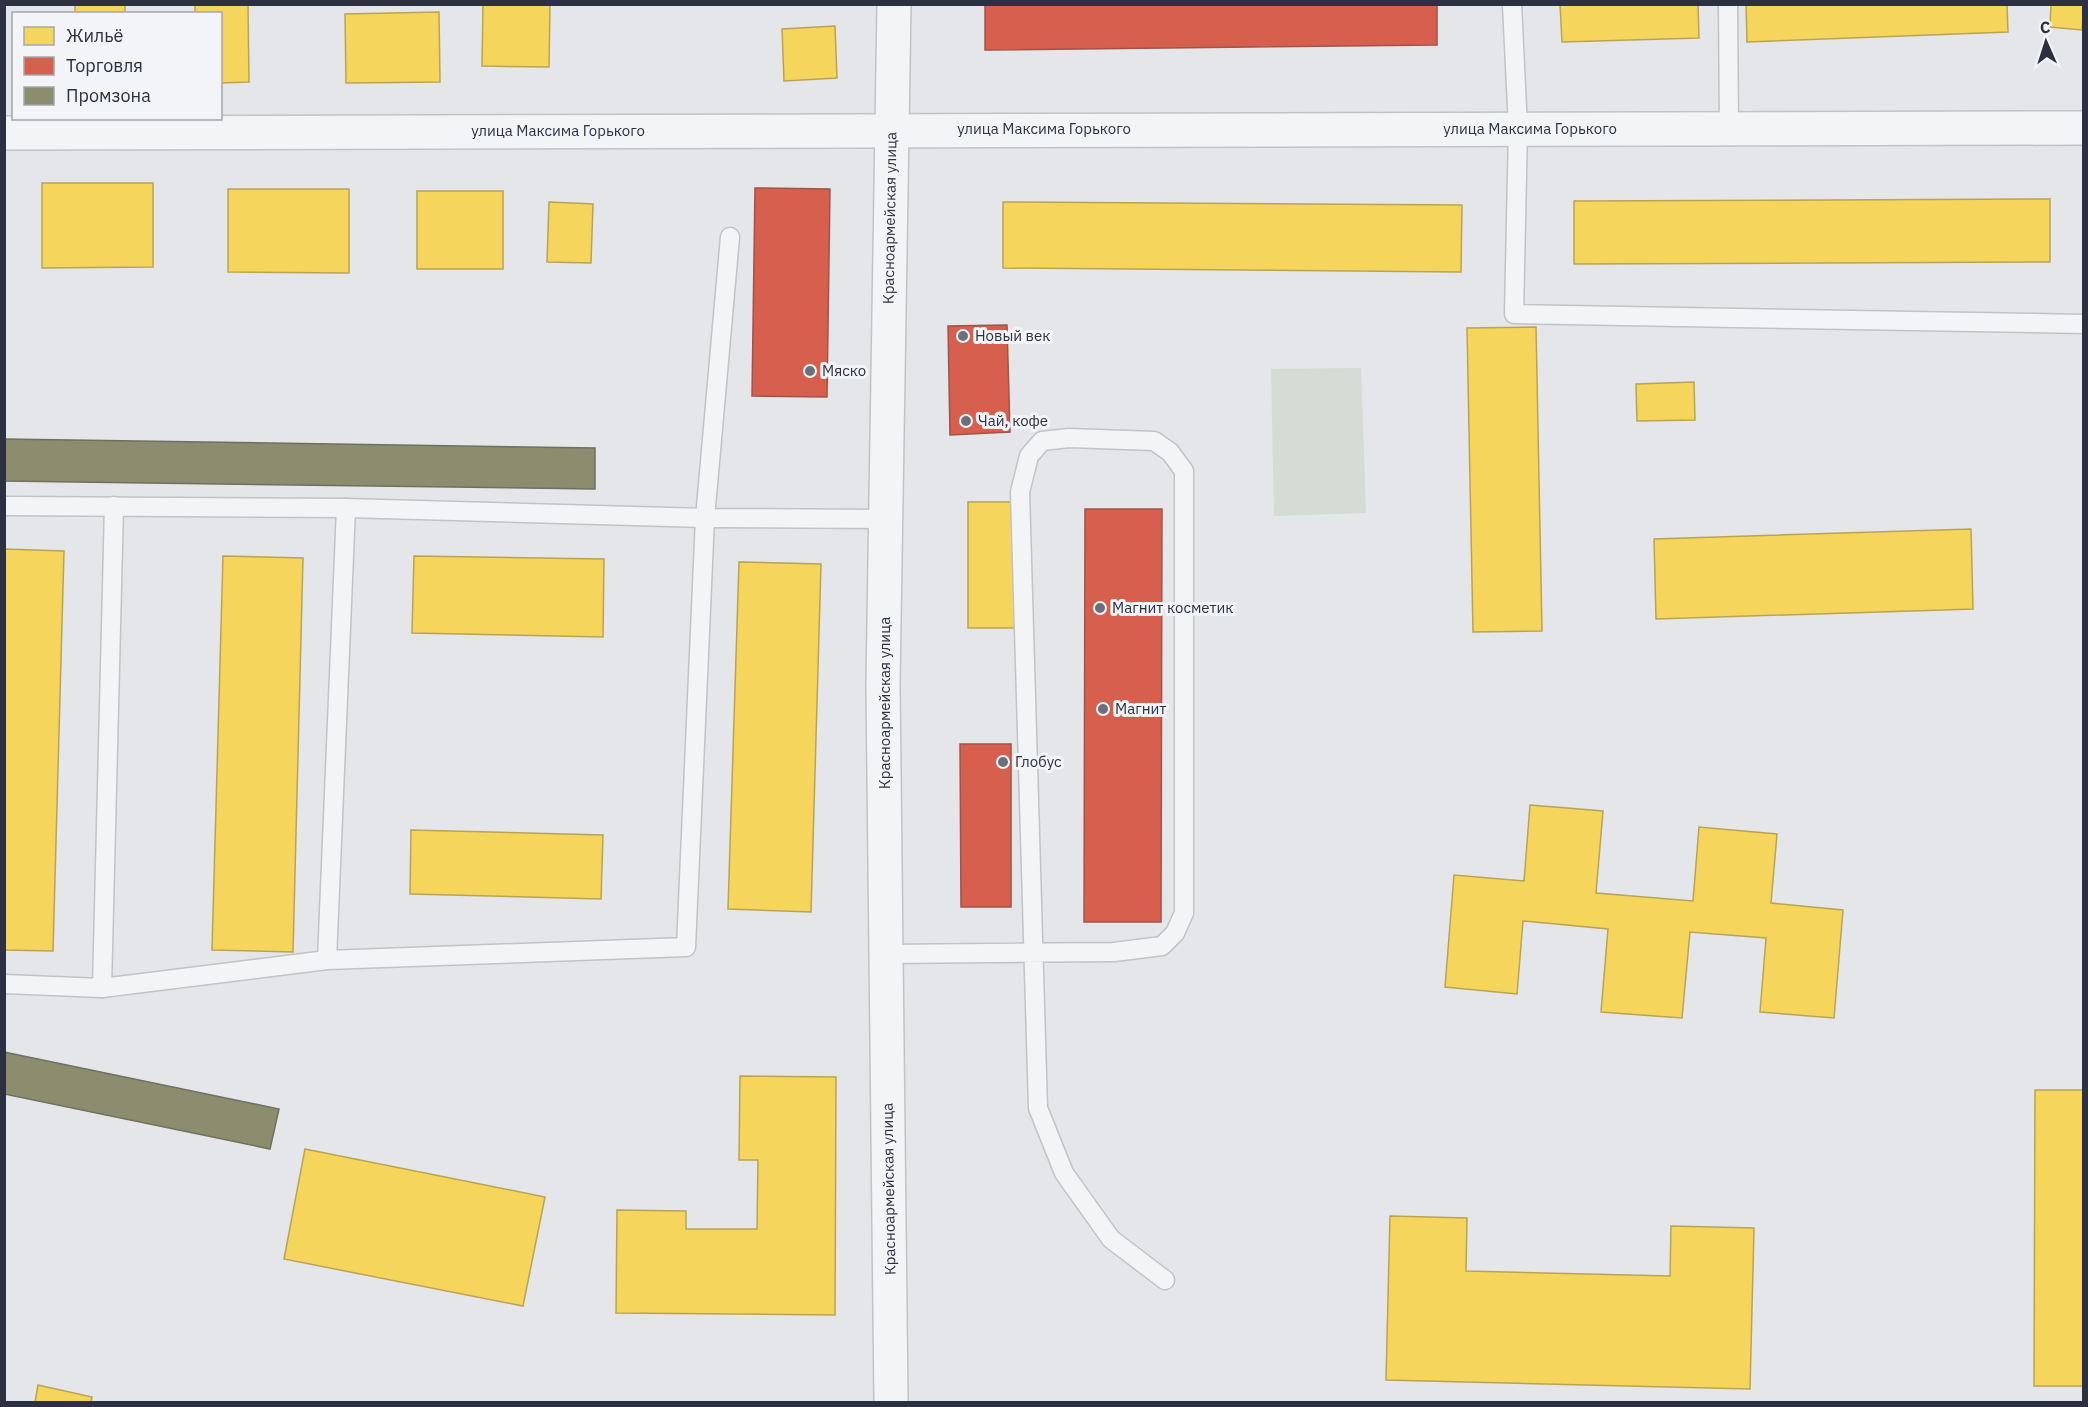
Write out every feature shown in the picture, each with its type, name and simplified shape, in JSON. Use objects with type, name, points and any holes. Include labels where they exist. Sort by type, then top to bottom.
[{"type":"street","name":"Красноармейская улица","points":[[891,1402],[884,684],[894,4]]},
{"type":"street","name":"улица Максима Горького","points":[[4,133],[891,129],[2084,128]]},
{"type":"lane","points":[[1512,4],[1518,129],[1515,314],[2084,324]]},
{"type":"lane","points":[[1728,4],[1729,128]]},
{"type":"lane","points":[[4,984],[102,988],[327,960],[686,947],[705,518],[730,237]]},
{"type":"lane","points":[[886,954],[1032,953],[1114,952],[1162,946],[1175,933],[1184,913],[1184,471],[1170,452],[1154,441],[1069,438],[1042,441],[1029,456],[1020,492],[1032,953],[1038,1108],[1064,1173],[1111,1239],[1165,1280]]},
{"type":"lane","points":[[4,506],[346,508],[705,518],[885,519]]},
{"type":"lane","points":[[102,988],[114,506]]},
{"type":"lane","points":[[327,960],[346,508]]},
{"type":"shaded area","points":[[1361,368],[1366,513],[1274,516],[1271,369]]},
{"type":"building: Жильё","points":[[75,4],[125,4],[125,12],[75,12]]},
{"type":"building: Жильё","points":[[195,4],[248,4],[249,82],[222,83],[222,12],[195,12]]},
{"type":"building: Жильё","points":[[483,4],[550,4],[549,67],[482,66]]},
{"type":"building: Жильё","points":[[1560,4],[1698,4],[1699,38],[1562,42]]},
{"type":"building: Жильё","points":[[1746,4],[2007,4],[2008,32],[1747,42]]},
{"type":"building: Жильё","points":[[2051,4],[2084,4],[2082,30],[2050,27]]},
{"type":"building: Жильё","points":[[439,12],[440,82],[346,83],[345,14]]},
{"type":"building: Жильё","points":[[835,26],[837,78],[784,81],[782,29]]},
{"type":"building: Жильё","points":[[42,183],[153,183],[153,267],[42,268]]},
{"type":"building: Жильё","points":[[228,189],[349,189],[349,273],[228,272]]},
{"type":"building: Жильё","points":[[417,191],[503,191],[503,269],[417,269]]},
{"type":"building: Жильё","points":[[2050,199],[2050,262],[1574,264],[1574,201]]},
{"type":"building: Жильё","points":[[549,202],[593,204],[591,263],[547,262]]},
{"type":"building: Жильё","points":[[1003,202],[1462,205],[1461,272],[1003,268]]},
{"type":"building: Жильё","points":[[1536,327],[1542,631],[1473,632],[1467,328]]},
{"type":"building: Жильё","points":[[1694,382],[1695,420],[1637,421],[1636,384]]},
{"type":"building: Жильё","points":[[968,502],[1018,502],[1018,628],[968,628]]},
{"type":"building: Жильё","points":[[1971,529],[1973,609],[1656,619],[1654,539]]},
{"type":"building: Жильё","points":[[4,549],[64,551],[53,951],[4,950]]},
{"type":"building: Жильё","points":[[223,556],[303,558],[293,952],[212,950]]},
{"type":"building: Жильё","points":[[414,556],[604,559],[603,637],[412,633]]},
{"type":"building: Жильё","points":[[739,562],[821,564],[811,912],[728,909]]},
{"type":"building: Жильё","points":[[1530,805],[1603,811],[1596,893],[1693,901],[1699,827],[1777,834],[1771,903],[1843,910],[1834,1018],[1760,1012],[1766,938],[1690,932],[1682,1018],[1601,1012],[1608,929],[1523,921],[1517,994],[1445,987],[1454,875],[1524,881]]},
{"type":"building: Жильё","points":[[411,830],[603,835],[601,899],[410,894]]},
{"type":"building: Жильё","points":[[740,1076],[836,1077],[835,1315],[616,1313],[617,1210],[686,1211],[686,1229],[757,1229],[758,1160],[739,1160]]},
{"type":"building: Жильё","points":[[2035,1090],[2084,1090],[2084,1386],[2034,1386]]},
{"type":"building: Жильё","points":[[305,1149],[545,1197],[523,1306],[284,1259]]},
{"type":"building: Жильё","points":[[1390,1216],[1467,1218],[1466,1271],[1670,1276],[1671,1226],[1754,1228],[1750,1389],[1386,1380]]},
{"type":"building: Жильё","points":[[38,1385],[92,1397],[91,1402],[35,1402]]},
{"type":"building: Торговля","points":[[985,4],[1437,4],[1437,45],[985,50]]},
{"type":"building: Торговля","points":[[755,188],[830,189],[827,397],[752,396]]},
{"type":"building: Торговля","points":[[1007,325],[1010,432],[950,435],[948,326]]},
{"type":"building: Торговля","points":[[1085,509],[1162,509],[1161,922],[1084,922]]},
{"type":"building: Торговля","points":[[960,744],[1011,744],[1011,907],[961,907]]},
{"type":"building: Промзона","points":[[4,439],[595,448],[595,489],[4,481]]},
{"type":"building: Промзона","points":[[4,1052],[279,1109],[270,1149],[4,1094]]},
{"type":"place","name":"Новый век","points":[[963,336]]},
{"type":"place","name":"Мяско","points":[[810,371]]},
{"type":"place","name":"Чай, кофе","points":[[966,421]]},
{"type":"place","name":"Магнит косметик","points":[[1100,608]]},
{"type":"place","name":"Магнит","points":[[1103,709]]},
{"type":"place","name":"Глобус","points":[[1003,762]]}]
